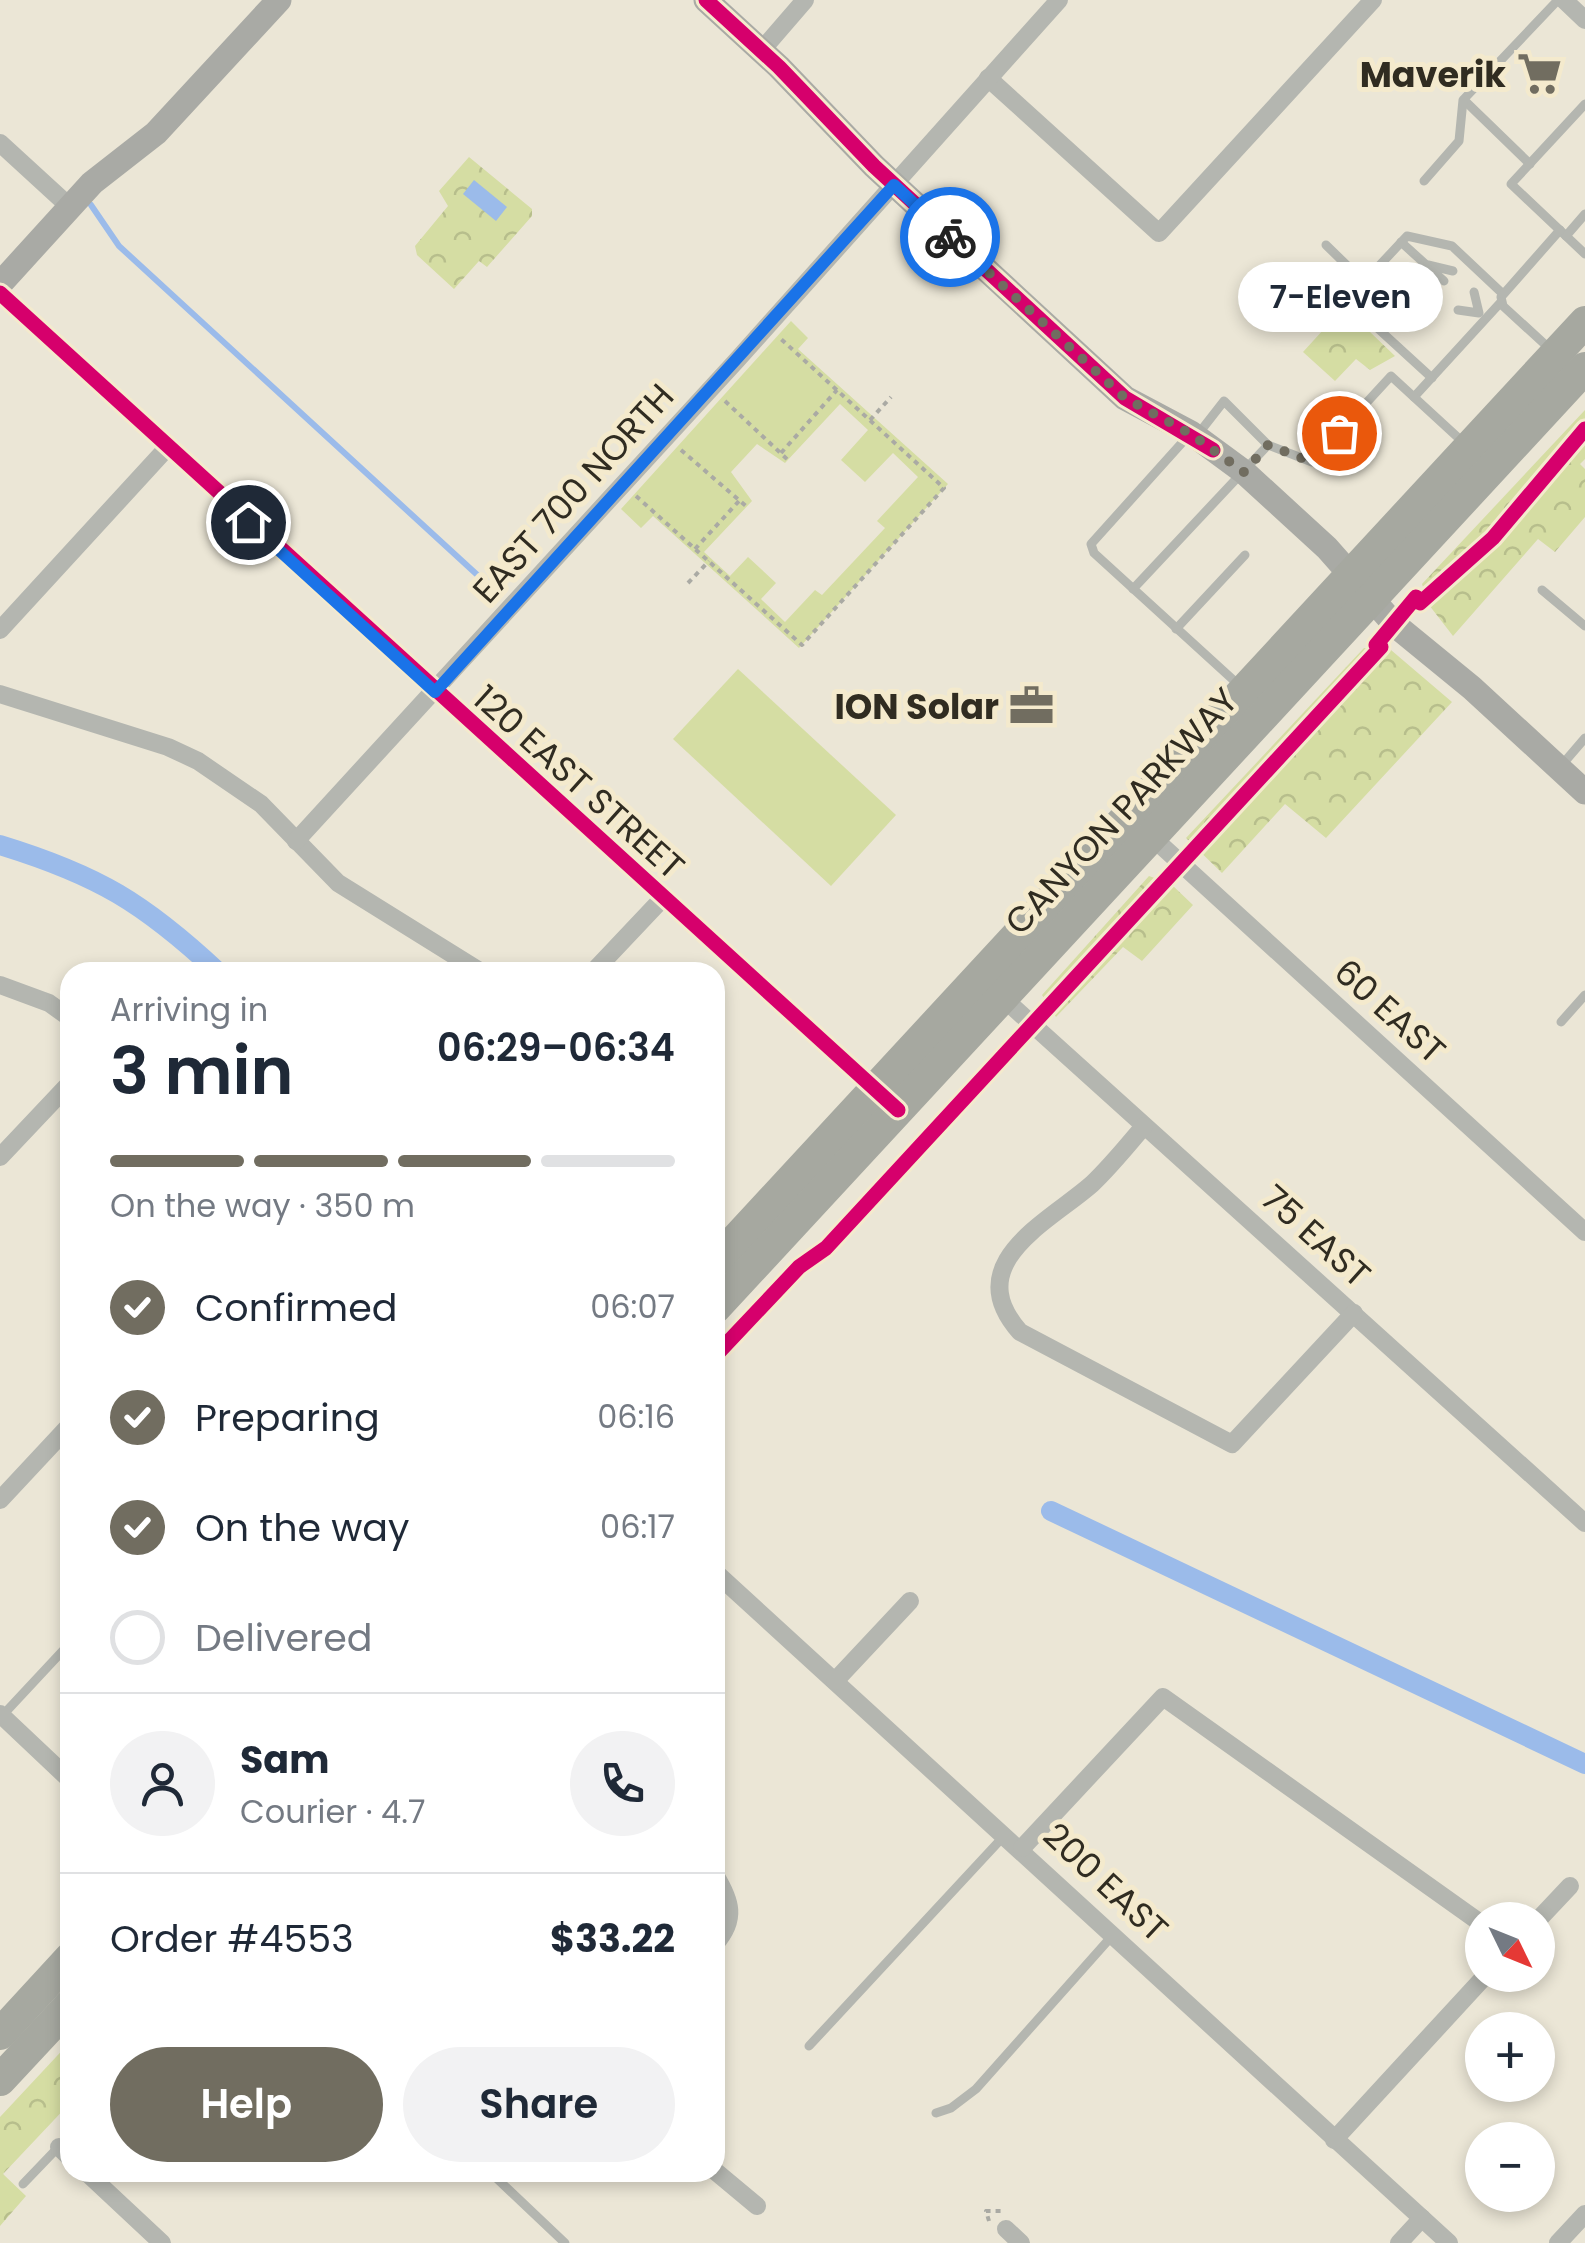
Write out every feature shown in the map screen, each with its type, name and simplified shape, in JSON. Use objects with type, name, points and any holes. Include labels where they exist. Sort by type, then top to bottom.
[{"type":"highway","name":"CANYON PARKWAY","points":[[725,1296],[886,1100],[1244,690],[1359,588],[1570,361],[1585,322]]},
{"type":"highway","name":"CANYON PARKWAY","points":[[725,1253],[886,1100],[1003,998],[1152,836],[1359,588],[1469,448],[1570,361]]},
{"type":"highway","points":[[0,2034],[60,1969]]},
{"type":"highway","points":[[0,2080],[60,2016]]},
{"type":"street","points":[[0,284],[118,160],[156,133],[279,0]]},
{"type":"street","points":[[706,0],[894,185],[1125,398],[1193,435],[1244,472],[1322,544],[1359,588],[1585,792]]},
{"type":"street","points":[[761,51],[805,0]]},
{"type":"street","name":"EAST 700 NORTH","points":[[296,841],[1059,0]]},
{"type":"street","points":[[988,78],[1159,233],[1373,0]]},
{"type":"street","points":[[1560,0],[1585,20]]},
{"type":"street","points":[[0,143],[71,208]]},
{"type":"street","name":"120 EAST STREET","points":[[0,293],[886,1100]]},
{"type":"street","points":[[0,630],[167,448]]},
{"type":"street","points":[[0,694],[168,747],[198,761],[261,804],[338,882],[464,962]]},
{"type":"street","name":"60 EAST","points":[[1152,836],[1585,1232]]},
{"type":"street","points":[[603,962],[662,899]]},
{"type":"street","points":[[0,985],[60,1011]]},
{"type":"street","name":"75 EAST","points":[[1003,998],[1585,1522]]},
{"type":"street","points":[[0,1157],[60,1094]]},
{"type":"street","points":[[1144,1126],[1090,1185],[1025,1232],[1010,1256],[1000,1292],[1008,1319],[1020,1332],[1232,1444],[1354,1314]]},
{"type":"street","points":[[0,1500],[60,1436]]},
{"type":"street","name":"200 EAST","points":[[725,1581],[1022,1848],[1448,2243]]},
{"type":"street","points":[[835,1680],[910,1601]]},
{"type":"street","points":[[1022,1848],[1162,1697],[1465,1912]]},
{"type":"street","points":[[1,1715],[60,1771]]},
{"type":"street","points":[[1555,1902],[1570,1886]]},
{"type":"street","points":[[725,1892],[731,1902],[725,1932]]},
{"type":"street","points":[[1334,2140],[1470,1992]]},
{"type":"street","points":[[725,2179],[757,2206]]},
{"type":"street","points":[[97,2182],[162,2243]]},
{"type":"street","points":[[1558,2243],[1585,2214]]},
{"type":"street","points":[[1399,2243],[1422,2218]]},
{"type":"street","points":[[1006,2229],[1021,2243]]},
{"type":"lane","points":[[1424,181],[1459,141],[1463,100],[1560,0]]},
{"type":"lane","points":[[1463,100],[1530,164]]},
{"type":"lane","points":[[1585,105],[1512,184],[1585,254]]},
{"type":"lane","points":[[1414,396],[1483,316],[1585,214]]},
{"type":"lane","points":[[1364,282],[1407,236],[1452,246],[1570,361]]},
{"type":"lane","points":[[1401,242],[1426,264],[1440,285]]},
{"type":"lane","points":[[1326,245],[1364,282],[1373,324],[1432,378]]},
{"type":"lane","points":[[1426,264],[1453,272]]},
{"type":"lane","points":[[1474,292],[1483,316]]},
{"type":"lane","points":[[1466,301],[1483,316]]},
{"type":"lane","points":[[1458,310],[1483,316]]},
{"type":"lane","points":[[1244,690],[1094,554],[1091,544],[1224,402],[1268,445],[1312,462],[1392,376],[1469,448]]},
{"type":"lane","points":[[1133,589],[1268,445]]},
{"type":"lane","points":[[1176,629],[1245,555]]},
{"type":"lane","points":[[1542,590],[1585,626]]},
{"type":"lane","points":[[1559,768],[1585,738]]},
{"type":"lane","points":[[1561,1022],[1585,995]]},
{"type":"lane","points":[[1,1715],[60,1653]]},
{"type":"lane","points":[[809,2046],[1006,1834]]},
{"type":"lane","points":[[936,2113],[951,2108],[976,2088],[1114,1934]]},
{"type":"lane","points":[[23,2184],[60,2152]]},
{"type":"lane","points":[[501,2182],[565,2243]]},
{"type":"path","points":[[634,494],[802,644],[944,488],[777,336]]},
{"type":"path","points":[[781,453],[837,390]]},
{"type":"path","points":[[870,420],[891,397]]},
{"type":"path","points":[[721,398],[788,460]]},
{"type":"path","points":[[678,446],[747,507]]},
{"type":"path","points":[[694,548],[739,500]]},
{"type":"path","points":[[688,583],[709,561]]},
{"type":"green space","points":[[469,157],[532,209],[532,216],[487,267],[479,261],[454,289],[417,255],[415,246],[448,206],[439,191]]},
{"type":"green space","points":[[1344,307],[1395,356],[1370,370],[1356,359],[1335,381],[1303,352]]},
{"type":"green space","points":[[791,321],[808,338],[798,349],[948,484],[799,648],[653,516],[641,528],[621,509]],"holes":[[[840,404],[868,430],[841,460],[865,482],[893,453],[918,477],[877,521],[885,528],[822,595],[815,590],[785,622],[761,599],[776,583],[748,557],[730,576],[704,552],[752,501],[731,472],[757,444],[785,463]]]},
{"type":"green space","points":[[1585,410],[1585,459],[1580,464],[1585,469],[1585,517],[1555,552],[1538,539],[1453,636],[1429,605],[1422,584]]},
{"type":"green space","points":[[1364,648],[1391,650],[1452,702],[1326,838],[1285,804],[1222,873],[1186,838]]},
{"type":"green space","points":[[738,669],[896,815],[831,886],[673,739]]},
{"type":"green space","points":[[1149,876],[1171,884],[1193,905],[1142,961],[1123,947],[1056,1017],[1042,995]]},
{"type":"green space","points":[[60,2053],[60,2114],[3,2174],[26,2196],[0,2226],[0,2117]]},
{"type":"water","points":[[474,180],[507,207],[496,221],[463,194]]},
{"type":"waterway","points":[[91,205],[119,246],[497,593]]},
{"type":"waterway","points":[[0,845],[65,868],[118,894],[166,927],[206,962]]},
{"type":"waterway","points":[[1051,1511],[1585,1764]]},
{"type":"cycle path","points":[[706,0],[779,67],[874,166],[1125,398],[1213,450]]},
{"type":"cycle path","points":[[0,293],[898,1110]]},
{"type":"cycle path","points":[[725,1345],[799,1267],[826,1248],[1381,647],[1376,645],[1416,597],[1420,603],[1493,538],[1585,429]]},
{"type":"way so far","points":[[950,237],[1125,398],[1191,434],[1244,472],[1268,445],[1312,462],[1339,433]]},
{"type":"place","name":"Maverik","points":[[1539,74]]},
{"type":"place","name":"7-Eleven","points":[[1339,433]]},
{"type":"place","name":"ION Solar","points":[[1032,706]]},
{"type":"route","points":[[248,522],[435,692],[894,185],[950,237]]}]
